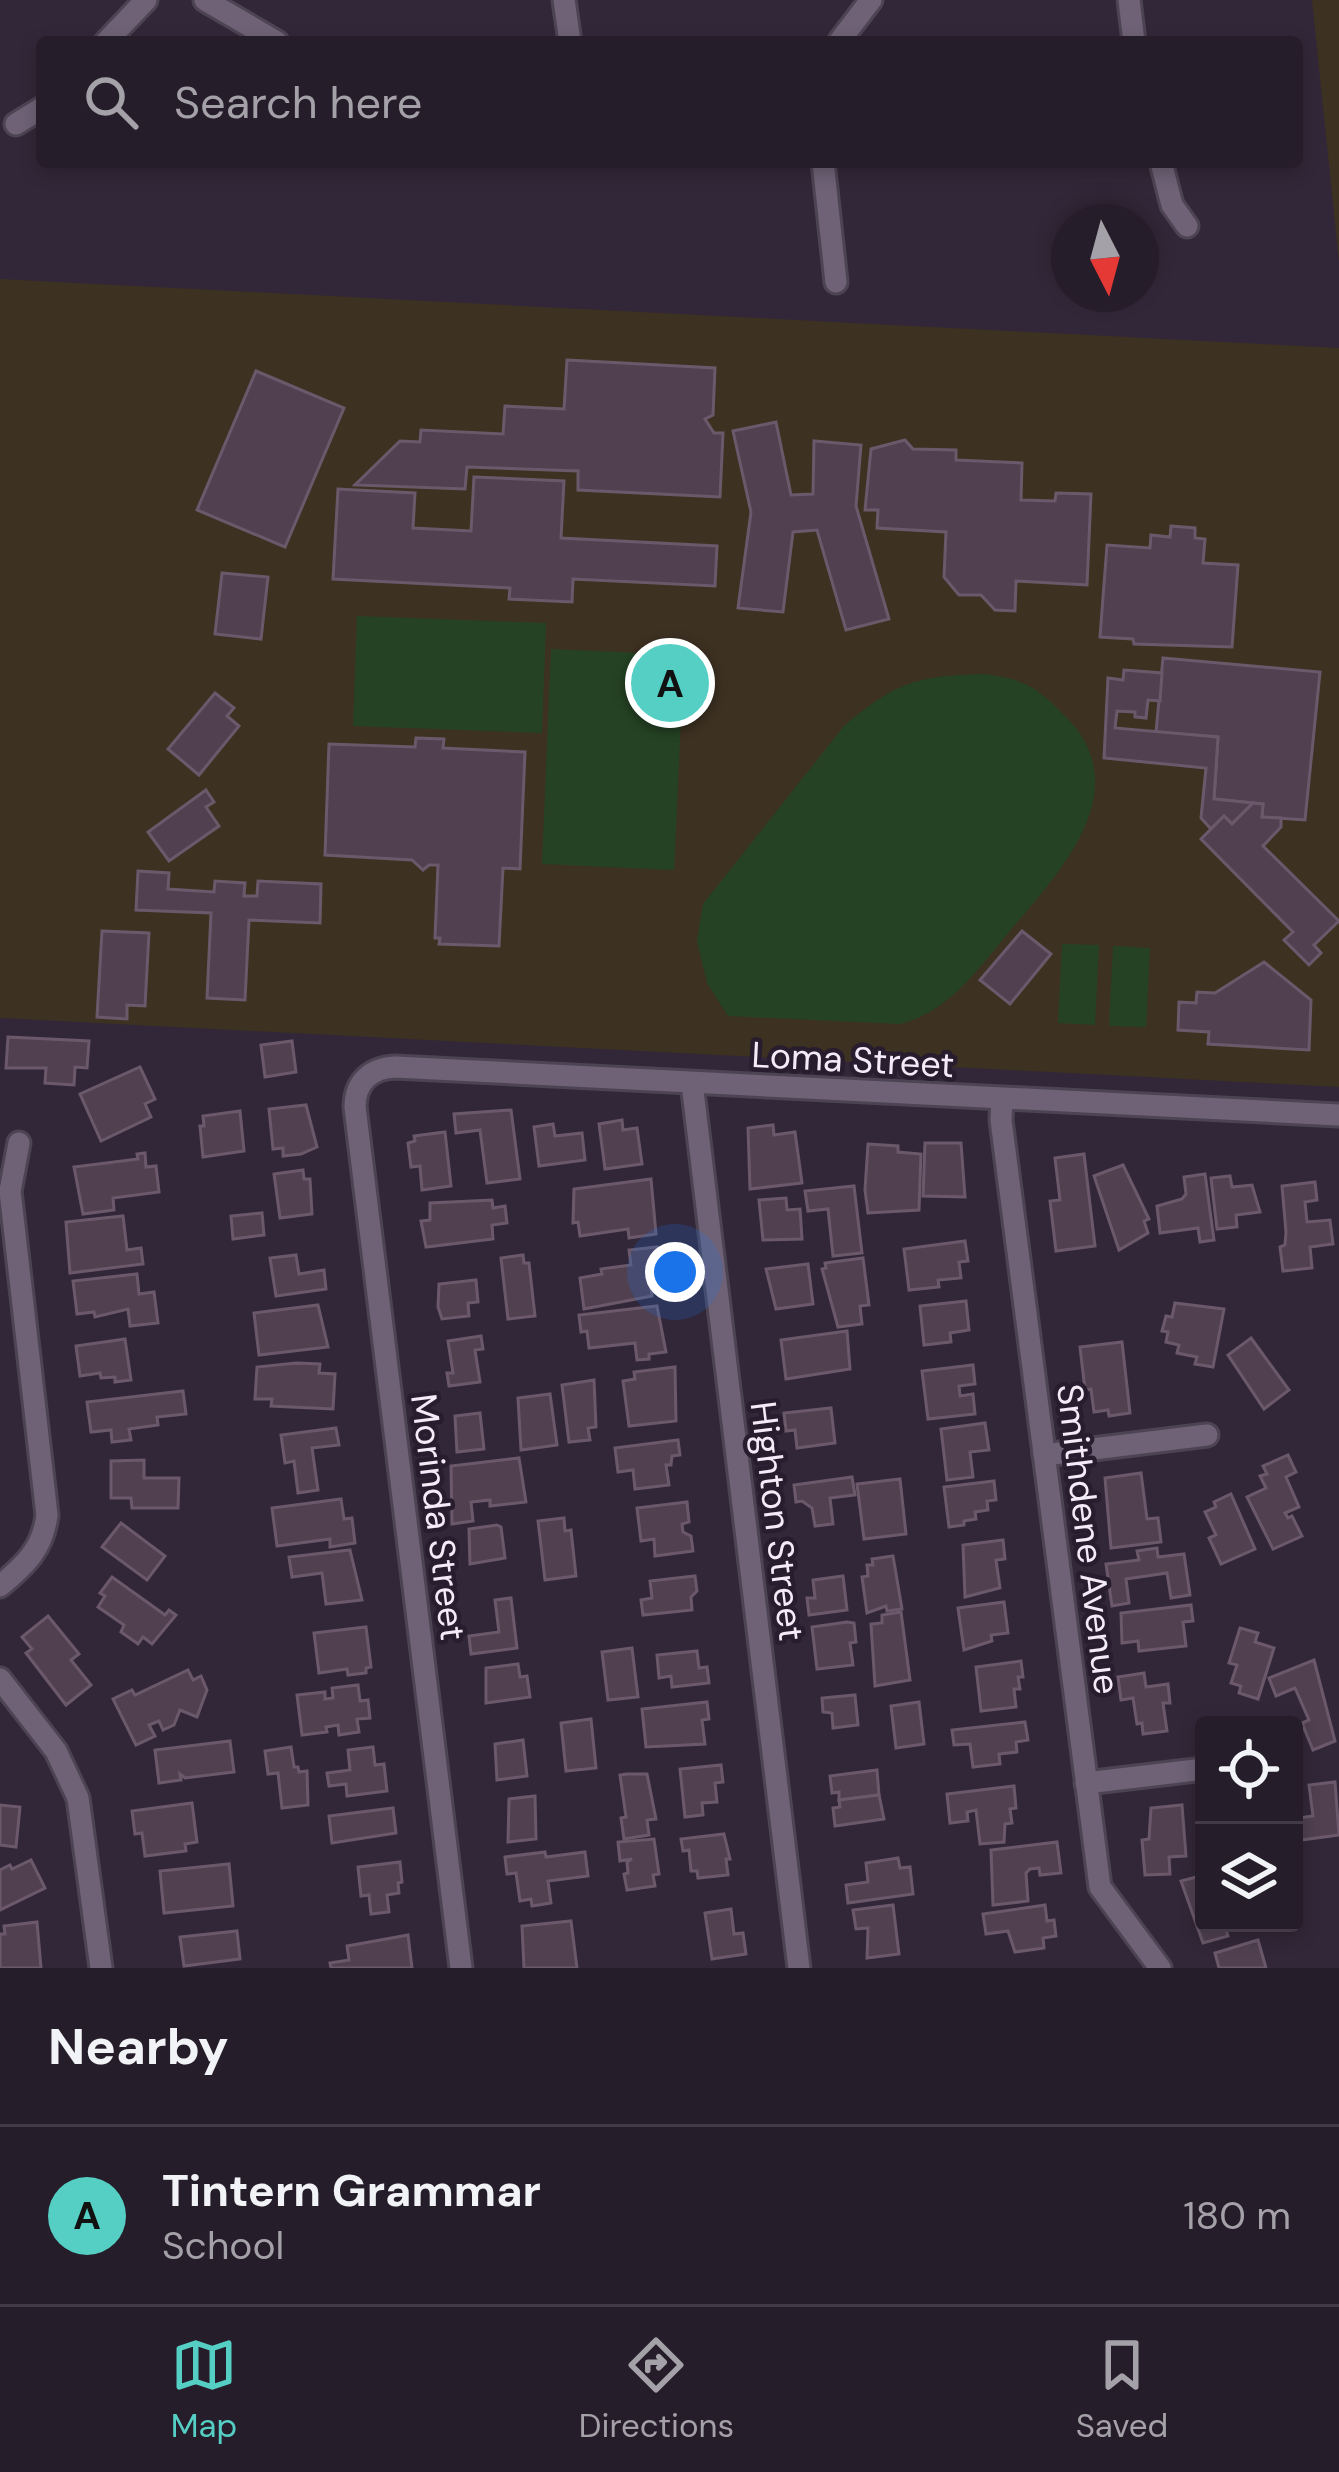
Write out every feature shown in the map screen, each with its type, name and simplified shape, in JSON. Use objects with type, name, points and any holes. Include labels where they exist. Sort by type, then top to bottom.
[{"type":"street","points":[[112,36],[146,0]]},
{"type":"street","points":[[205,0],[267,36]]},
{"type":"street","points":[[564,0],[569,36]]},
{"type":"street","points":[[844,36],[871,0]]},
{"type":"street","points":[[1129,0],[1133,36]]},
{"type":"street","points":[[16,124],[36,112]]},
{"type":"street","points":[[824,168],[836,282]]},
{"type":"street","points":[[1163,168],[1172,205],[1186,226]]},
{"type":"street","name":"Loma Street","points":[[366,1077],[395,1066],[1339,1115]]},
{"type":"street","name":"Morinda Street","points":[[366,1077],[358,1088],[355,1107],[461,1968]]},
{"type":"street","name":"Highton Street","points":[[692,1083],[800,1968]]},
{"type":"street","name":"Smithdene Avenue","points":[[1002,1100],[1100,1887],[1160,1968]]},
{"type":"street","points":[[0,1586],[30,1561],[47,1515],[10,1191],[19,1143]]},
{"type":"street","points":[[1045,1455],[1208,1435]]},
{"type":"street","points":[[0,1679],[56,1750],[78,1798],[101,1968]]},
{"type":"street","points":[[1086,1783],[1195,1769]]},
{"type":"shaded area","points":[[1312,0],[1339,0],[1339,262]]},
{"type":"shaded area","points":[[0,279],[1339,348],[1339,1087],[0,1018]]},
{"type":"green space","points":[[357,616],[546,623],[542,733],[353,726]]},
{"type":"green space","points":[[551,649],[684,655],[674,870],[542,864]]},
{"type":"green space","points":[[982,674],[1009,678],[1039,692],[1068,719],[1087,747],[1095,775],[1093,803],[1083,831],[1049,885],[961,987],[917,1018],[900,1024],[728,1016],[707,983],[697,941],[703,904],[844,726],[907,685]]},
{"type":"green space","points":[[1062,944],[1099,945],[1095,1025],[1058,1023]]},
{"type":"green space","points":[[1113,946],[1150,948],[1146,1027],[1109,1026]]},
{"type":"building","points":[[567,360],[715,368],[713,415],[705,419],[714,433],[723,433],[720,497],[578,490],[578,471],[467,467],[465,489],[355,485],[400,441],[420,442],[421,430],[503,434],[505,406],[564,409]]},
{"type":"building","points":[[256,371],[344,408],[285,547],[197,510]]},
{"type":"building","points":[[776,422],[791,495],[813,494],[814,441],[861,445],[856,506],[889,619],[846,630],[817,530],[793,532],[783,612],[738,608],[751,512],[733,431]]},
{"type":"building","points":[[905,440],[913,449],[956,450],[956,460],[1022,463],[1021,500],[1055,501],[1056,493],[1091,494],[1087,585],[1016,581],[1015,611],[995,610],[981,595],[959,595],[944,577],[946,532],[877,528],[878,510],[865,510],[871,449]]},
{"type":"building","points":[[474,477],[564,481],[561,538],[717,546],[715,586],[573,579],[572,602],[509,599],[510,588],[333,579],[338,489],[415,493],[413,528],[471,531]]},
{"type":"building","points":[[1171,526],[1195,528],[1195,538],[1205,539],[1203,563],[1238,565],[1232,647],[1134,644],[1133,639],[1100,637],[1107,545],[1150,548],[1151,535],[1170,537]]},
{"type":"building","points":[[222,573],[268,577],[261,639],[215,634]]},
{"type":"building","points":[[1163,658],[1320,672],[1305,820],[1262,817],[1263,804],[1214,799],[1218,737],[1156,732]]},
{"type":"building","points":[[1124,670],[1162,673],[1160,701],[1148,700],[1146,718],[1117,711],[1115,728],[1218,737],[1214,799],[1253,803],[1232,824],[1224,816],[1211,829],[1201,818],[1206,768],[1104,758],[1108,678],[1123,680]]},
{"type":"building","points":[[215,693],[234,708],[227,716],[239,726],[199,775],[168,749]]},
{"type":"building","points":[[416,738],[444,739],[443,748],[525,752],[520,869],[503,868],[499,946],[439,944],[440,938],[435,938],[438,865],[423,870],[412,860],[325,855],[329,744],[415,747]]},
{"type":"building","points":[[206,790],[214,802],[206,807],[219,826],[169,861],[148,832]]},
{"type":"building","points":[[1253,803],[1263,804],[1262,817],[1281,818],[1281,827],[1263,846],[1339,921],[1314,945],[1321,953],[1309,965],[1284,940],[1293,932],[1201,839],[1224,816],[1232,824]]},
{"type":"building","points":[[138,871],[169,873],[168,889],[214,892],[215,881],[245,883],[244,896],[257,896],[258,881],[321,884],[320,923],[249,920],[245,1000],[207,998],[211,913],[136,910]]},
{"type":"building","points":[[102,931],[149,933],[145,1006],[127,1005],[127,1019],[97,1017]]},
{"type":"building","points":[[1022,931],[1051,954],[1010,1004],[980,980]]},
{"type":"building","points":[[1264,962],[1311,1000],[1309,1050],[1208,1044],[1209,1032],[1178,1030],[1179,1002],[1196,1003],[1197,992],[1215,993]]},
{"type":"building","points":[[8,1037],[89,1041],[87,1068],[75,1067],[74,1085],[45,1083],[46,1068],[6,1068]]},
{"type":"building","points":[[292,1041],[296,1072],[265,1077],[261,1045]]},
{"type":"building","points":[[140,1067],[155,1099],[145,1104],[151,1117],[101,1141],[80,1094]]},
{"type":"building","points":[[306,1105],[317,1147],[283,1156],[283,1148],[273,1149],[269,1109]]},
{"type":"building","points":[[511,1110],[520,1179],[487,1183],[480,1130],[456,1133],[454,1114]]},
{"type":"building","points":[[240,1111],[244,1151],[203,1157],[203,1116]]},
{"type":"building","points":[[622,1120],[623,1130],[637,1128],[642,1164],[605,1169],[599,1124]]},
{"type":"building","points":[[553,1124],[555,1136],[582,1133],[585,1160],[539,1166],[534,1127]]},
{"type":"building","points":[[773,1125],[774,1135],[795,1132],[802,1183],[750,1189],[748,1128]]},
{"type":"building","points":[[445,1132],[451,1186],[422,1190],[420,1166],[411,1167],[408,1143],[415,1141],[414,1136]]},
{"type":"building","points":[[925,1143],[961,1143],[965,1197],[923,1196]]},
{"type":"building","points":[[868,1144],[921,1154],[919,1210],[868,1213]]},
{"type":"building","points":[[145,1153],[146,1167],[156,1166],[159,1192],[113,1198],[114,1210],[83,1214],[74,1167],[138,1159],[137,1154]]},
{"type":"building","points":[[1084,1154],[1095,1246],[1056,1251],[1050,1201],[1060,1200],[1055,1158]]},
{"type":"building","points":[[1123,1165],[1149,1219],[1144,1221],[1148,1233],[1119,1250],[1094,1176]]},
{"type":"building","points":[[303,1170],[304,1179],[310,1179],[312,1214],[280,1218],[274,1174]]},
{"type":"building","points":[[1205,1174],[1214,1240],[1200,1242],[1198,1228],[1160,1233],[1157,1206],[1182,1199],[1184,1177]]},
{"type":"building","points":[[1230,1176],[1232,1187],[1252,1185],[1260,1212],[1236,1215],[1237,1227],[1217,1229],[1211,1178]]},
{"type":"building","points":[[651,1179],[656,1234],[629,1238],[628,1229],[580,1236],[578,1222],[573,1223],[574,1189]]},
{"type":"building","points":[[1315,1182],[1317,1200],[1305,1202],[1307,1222],[1330,1220],[1333,1244],[1310,1247],[1312,1268],[1283,1271],[1282,1186]]},
{"type":"building","points":[[854,1186],[862,1253],[833,1256],[828,1209],[808,1211],[805,1191]]},
{"type":"building","points":[[786,1198],[787,1210],[800,1209],[802,1239],[763,1240],[759,1200]]},
{"type":"building","points":[[492,1200],[493,1208],[505,1206],[507,1223],[492,1225],[493,1239],[426,1247],[421,1221],[430,1220],[430,1203]]},
{"type":"building","points":[[262,1213],[264,1235],[233,1239],[231,1216]]},
{"type":"building","points":[[123,1216],[127,1250],[141,1248],[143,1264],[70,1273],[66,1222]]},
{"type":"building","points":[[965,1241],[968,1261],[959,1262],[961,1278],[938,1280],[939,1287],[909,1290],[904,1249]]},
{"type":"building","points":[[657,1247],[659,1289],[651,1289],[652,1296],[584,1309],[580,1278],[631,1265],[629,1250]]},
{"type":"building","points":[[296,1255],[299,1274],[324,1270],[326,1289],[276,1296],[270,1258]]},
{"type":"building","points":[[523,1255],[524,1263],[529,1263],[535,1316],[508,1319],[501,1258]]},
{"type":"building","points":[[863,1258],[869,1305],[860,1306],[862,1324],[838,1327],[822,1269],[825,1263]]},
{"type":"building","points":[[808,1264],[813,1304],[776,1309],[766,1269]]},
{"type":"building","points":[[137,1274],[139,1294],[154,1292],[158,1323],[130,1326],[128,1309],[95,1317],[94,1312],[77,1314],[73,1281]]},
{"type":"building","points":[[476,1280],[478,1302],[468,1303],[469,1316],[442,1319],[439,1284]]},
{"type":"building","points":[[966,1301],[969,1330],[950,1333],[951,1342],[924,1345],[920,1306]]},
{"type":"building","points":[[1175,1303],[1224,1309],[1213,1367],[1195,1364],[1197,1357],[1177,1353],[1179,1345],[1166,1342],[1168,1332],[1162,1331]]},
{"type":"building","points":[[318,1305],[328,1347],[259,1355],[254,1313]]},
{"type":"building","points":[[657,1306],[666,1352],[649,1354],[649,1359],[637,1360],[635,1343],[589,1348],[587,1331],[581,1332],[579,1315]]},
{"type":"building","points":[[847,1331],[850,1369],[786,1379],[781,1340]]},
{"type":"building","points":[[481,1336],[483,1349],[475,1350],[480,1382],[449,1386],[447,1373],[453,1373],[448,1341]]},
{"type":"building","points":[[1251,1338],[1289,1390],[1264,1409],[1228,1355]]},
{"type":"building","points":[[125,1339],[131,1380],[115,1382],[115,1377],[101,1378],[100,1373],[80,1376],[76,1346]]},
{"type":"building","points":[[1122,1342],[1130,1413],[1094,1412],[1091,1389],[1085,1390],[1080,1347]]},
{"type":"building","points":[[320,1364],[319,1373],[335,1374],[333,1409],[271,1406],[272,1399],[255,1399],[257,1367]]},
{"type":"building","points":[[973,1365],[975,1384],[959,1386],[960,1396],[973,1394],[975,1414],[928,1419],[922,1371]]},
{"type":"building","points":[[675,1367],[676,1421],[629,1426],[623,1381],[635,1379],[634,1372]]},
{"type":"building","points":[[594,1380],[596,1427],[588,1428],[590,1440],[569,1442],[562,1385]]},
{"type":"building","points":[[183,1391],[186,1414],[157,1417],[158,1425],[129,1429],[131,1440],[112,1442],[111,1430],[91,1432],[87,1402]]},
{"type":"building","points":[[550,1394],[557,1445],[521,1450],[518,1398]]},
{"type":"building","points":[[831,1408],[835,1443],[797,1448],[795,1430],[786,1431],[784,1413]]},
{"type":"building","points":[[480,1413],[484,1449],[457,1452],[455,1416]]},
{"type":"building","points":[[985,1423],[989,1450],[970,1452],[973,1477],[947,1480],[941,1429]]},
{"type":"building","points":[[336,1428],[339,1445],[312,1448],[318,1490],[298,1493],[294,1461],[285,1463],[281,1435]]},
{"type":"building","points":[[678,1440],[680,1455],[672,1456],[671,1465],[666,1465],[669,1485],[635,1489],[633,1470],[618,1472],[615,1448]]},
{"type":"building","points":[[1288,1455],[1296,1472],[1286,1477],[1299,1507],[1285,1513],[1292,1516],[1302,1536],[1273,1549],[1247,1497],[1266,1488],[1260,1476],[1267,1474],[1263,1466]]},
{"type":"building","points":[[519,1458],[526,1502],[490,1506],[490,1500],[471,1502],[473,1521],[452,1524],[451,1466]]},
{"type":"building","points":[[144,1460],[144,1478],[179,1478],[178,1508],[132,1508],[131,1498],[111,1498],[111,1461]]},
{"type":"building","points":[[1141,1473],[1147,1519],[1158,1518],[1161,1542],[1111,1548],[1105,1478]]},
{"type":"building","points":[[852,1477],[855,1495],[830,1498],[833,1524],[815,1526],[812,1508],[796,1502],[794,1485]]},
{"type":"building","points":[[900,1479],[906,1534],[864,1539],[857,1484]]},
{"type":"building","points":[[994,1481],[996,1500],[987,1501],[988,1510],[975,1512],[976,1519],[964,1525],[949,1527],[944,1487]]},
{"type":"building","points":[[1231,1494],[1255,1549],[1221,1564],[1209,1538],[1216,1535],[1205,1512]]},
{"type":"building","points":[[341,1499],[344,1519],[352,1518],[355,1543],[330,1547],[330,1539],[277,1546],[272,1508]]},
{"type":"building","points":[[687,1502],[689,1522],[682,1524],[683,1532],[691,1536],[693,1551],[655,1556],[654,1539],[641,1541],[637,1508]]},
{"type":"building","points":[[564,1518],[565,1531],[571,1530],[576,1576],[545,1580],[538,1521]]},
{"type":"building","points":[[121,1523],[165,1556],[147,1580],[102,1547]]},
{"type":"building","points":[[497,1525],[505,1558],[470,1564],[469,1529]]},
{"type":"building","points":[[1003,1540],[1005,1559],[996,1560],[1000,1588],[965,1597],[963,1545]]},
{"type":"building","points":[[1157,1548],[1158,1557],[1184,1554],[1190,1595],[1171,1598],[1167,1573],[1126,1579],[1129,1603],[1112,1606],[1106,1564],[1139,1560],[1137,1551]]},
{"type":"building","points":[[350,1550],[362,1600],[326,1604],[322,1573],[292,1577],[289,1557]]},
{"type":"building","points":[[893,1556],[902,1609],[887,1611],[886,1606],[867,1613],[862,1577],[868,1576],[867,1565],[873,1565],[872,1559]]},
{"type":"building","points":[[695,1576],[692,1610],[643,1615],[641,1600],[652,1598],[650,1581]]},
{"type":"building","points":[[843,1576],[847,1610],[809,1615],[807,1598],[815,1598],[813,1580]]},
{"type":"building","points":[[112,1577],[165,1615],[169,1610],[176,1615],[152,1644],[143,1637],[138,1644],[121,1632],[124,1625],[98,1607],[105,1596],[100,1593]]},
{"type":"building","points":[[511,1598],[517,1648],[471,1654],[469,1636],[499,1632],[495,1600]]},
{"type":"building","points":[[1004,1602],[1008,1633],[991,1635],[992,1641],[964,1650],[958,1608]]},
{"type":"building","points":[[1191,1605],[1193,1621],[1183,1622],[1186,1646],[1139,1651],[1138,1641],[1122,1643],[1121,1613]]},
{"type":"building","points":[[901,1612],[910,1680],[875,1686],[871,1624],[882,1623],[882,1615]]},
{"type":"building","points":[[48,1616],[79,1654],[71,1660],[91,1685],[66,1705],[26,1653],[32,1649],[22,1637]]},
{"type":"building","points":[[854,1623],[853,1665],[817,1669],[812,1627]]},
{"type":"building","points":[[366,1627],[371,1667],[366,1673],[348,1675],[347,1669],[319,1673],[314,1633]]},
{"type":"building","points":[[1240,1628],[1258,1633],[1255,1642],[1274,1648],[1258,1699],[1239,1693],[1241,1686],[1231,1683],[1237,1665],[1229,1663]]},
{"type":"building","points":[[632,1648],[638,1697],[608,1700],[602,1652]]},
{"type":"building","points":[[697,1651],[699,1668],[707,1667],[709,1683],[672,1687],[671,1676],[659,1678],[657,1655]]},
{"type":"building","points":[[1314,1660],[1335,1741],[1313,1750],[1303,1725],[1309,1720],[1295,1688],[1276,1696],[1269,1678]]},
{"type":"building","points":[[1021,1661],[1020,1689],[1014,1689],[1016,1707],[981,1711],[976,1667]]},
{"type":"building","points":[[518,1664],[520,1677],[527,1676],[530,1697],[486,1703],[486,1668]]},
{"type":"building","points":[[188,1670],[193,1680],[201,1676],[207,1690],[197,1717],[180,1710],[174,1725],[163,1730],[159,1721],[149,1725],[155,1736],[136,1745],[113,1699],[132,1690],[135,1695]]},
{"type":"building","points":[[1144,1673],[1146,1687],[1168,1684],[1170,1703],[1163,1703],[1167,1731],[1143,1734],[1133,1698],[1121,1700],[1118,1677]]},
{"type":"building","points":[[358,1685],[360,1701],[368,1700],[370,1718],[357,1719],[359,1732],[339,1735],[338,1725],[326,1727],[327,1732],[302,1735],[297,1695],[325,1692],[325,1699],[333,1698],[332,1688]]},
{"type":"building","points":[[855,1695],[858,1725],[833,1728],[832,1713],[823,1712],[822,1698]]},
{"type":"building","points":[[707,1702],[709,1719],[702,1720],[705,1744],[646,1747],[642,1709]]},
{"type":"building","points":[[919,1702],[924,1744],[896,1748],[891,1706]]},
{"type":"building","points":[[591,1719],[596,1768],[566,1771],[561,1723]]},
{"type":"building","points":[[1025,1722],[1028,1740],[1016,1742],[1017,1752],[999,1754],[1000,1764],[973,1767],[970,1744],[954,1745],[952,1730]]},
{"type":"building","points":[[523,1740],[527,1776],[497,1780],[495,1744]]},
{"type":"building","points":[[230,1741],[234,1772],[185,1778],[180,1774],[181,1780],[159,1783],[155,1750]]},
{"type":"building","points":[[291,1747],[294,1767],[307,1771],[308,1805],[282,1808],[278,1773],[268,1774],[265,1751]]},
{"type":"building","points":[[373,1747],[375,1765],[384,1764],[387,1791],[347,1796],[346,1784],[329,1786],[327,1773],[350,1770],[348,1750]]},
{"type":"building","points":[[721,1765],[723,1782],[715,1783],[717,1802],[702,1803],[703,1815],[685,1817],[680,1769]]},
{"type":"building","points":[[877,1770],[879,1795],[839,1800],[839,1792],[832,1793],[830,1776]]},
{"type":"building","points":[[647,1774],[656,1819],[647,1820],[649,1835],[624,1839],[620,1775]]},
{"type":"building","points":[[1335,1782],[1339,1835],[1303,1840],[1303,1817],[1313,1816],[1309,1785]]},
{"type":"building","points":[[1014,1786],[1016,1808],[1010,1809],[1012,1823],[1005,1824],[1004,1842],[980,1844],[976,1810],[967,1812],[968,1821],[950,1823],[947,1794]]},
{"type":"building","points":[[879,1795],[884,1819],[835,1826],[833,1808],[840,1807],[839,1800]]},
{"type":"building","points":[[535,1796],[536,1839],[508,1842],[509,1799]]},
{"type":"building","points":[[192,1803],[197,1842],[185,1844],[186,1851],[145,1856],[132,1811]]},
{"type":"building","points":[[0,1805],[20,1807],[16,1847],[0,1845]]},
{"type":"building","points":[[1182,1805],[1186,1856],[1169,1857],[1170,1874],[1145,1875],[1142,1840],[1149,1839],[1151,1808]]},
{"type":"building","points":[[393,1808],[396,1833],[332,1843],[329,1816]]},
{"type":"building","points":[[724,1834],[728,1875],[698,1878],[697,1871],[691,1871],[689,1850],[683,1851],[681,1839]]},
{"type":"building","points":[[654,1839],[659,1874],[653,1875],[655,1886],[627,1890],[624,1874],[632,1859],[620,1861],[618,1842]]},
{"type":"building","points":[[1057,1842],[1061,1873],[1040,1875],[1039,1868],[1030,1869],[1026,1873],[1028,1901],[993,1905],[991,1850]]},
{"type":"building","points":[[545,1852],[546,1857],[585,1852],[588,1876],[548,1881],[551,1903],[532,1906],[531,1899],[520,1901],[516,1873],[507,1874],[505,1857]]},
{"type":"building","points":[[898,1858],[900,1868],[910,1867],[913,1894],[848,1903],[846,1885],[868,1882],[866,1863]]},
{"type":"building","points":[[31,1860],[45,1888],[0,1910],[0,1870]]},
{"type":"building","points":[[400,1862],[402,1882],[399,1893],[387,1895],[389,1912],[371,1914],[369,1895],[361,1896],[358,1867]]},
{"type":"building","points":[[229,1864],[233,1906],[164,1913],[160,1871]]},
{"type":"building","points":[[1195,1877],[1195,1920],[1181,1881]]},
{"type":"building","points":[[893,1905],[899,1954],[867,1958],[868,1928],[856,1929],[853,1910]]},
{"type":"building","points":[[1045,1905],[1056,1936],[1043,1938],[1044,1948],[1015,1952],[1008,1931],[986,1934],[983,1914]]},
{"type":"building","points":[[731,1909],[734,1934],[743,1933],[746,1954],[712,1959],[705,1913]]},
{"type":"building","points":[[571,1921],[577,1968],[524,1968],[522,1926]]},
{"type":"building","points":[[37,1922],[41,1968],[0,1968],[4,1926]]},
{"type":"building","points":[[237,1931],[240,1959],[184,1966],[180,1937]]},
{"type":"building","points":[[1199,1932],[1227,1932],[1228,1936],[1203,1943]]},
{"type":"building","points":[[408,1935],[412,1968],[331,1968],[330,1963],[349,1960],[347,1946]]},
{"type":"building","points":[[1258,1940],[1266,1968],[1219,1968],[1215,1953]]},
{"type":"place","name":"Tintern Grammar","points":[[670,683]]}]
